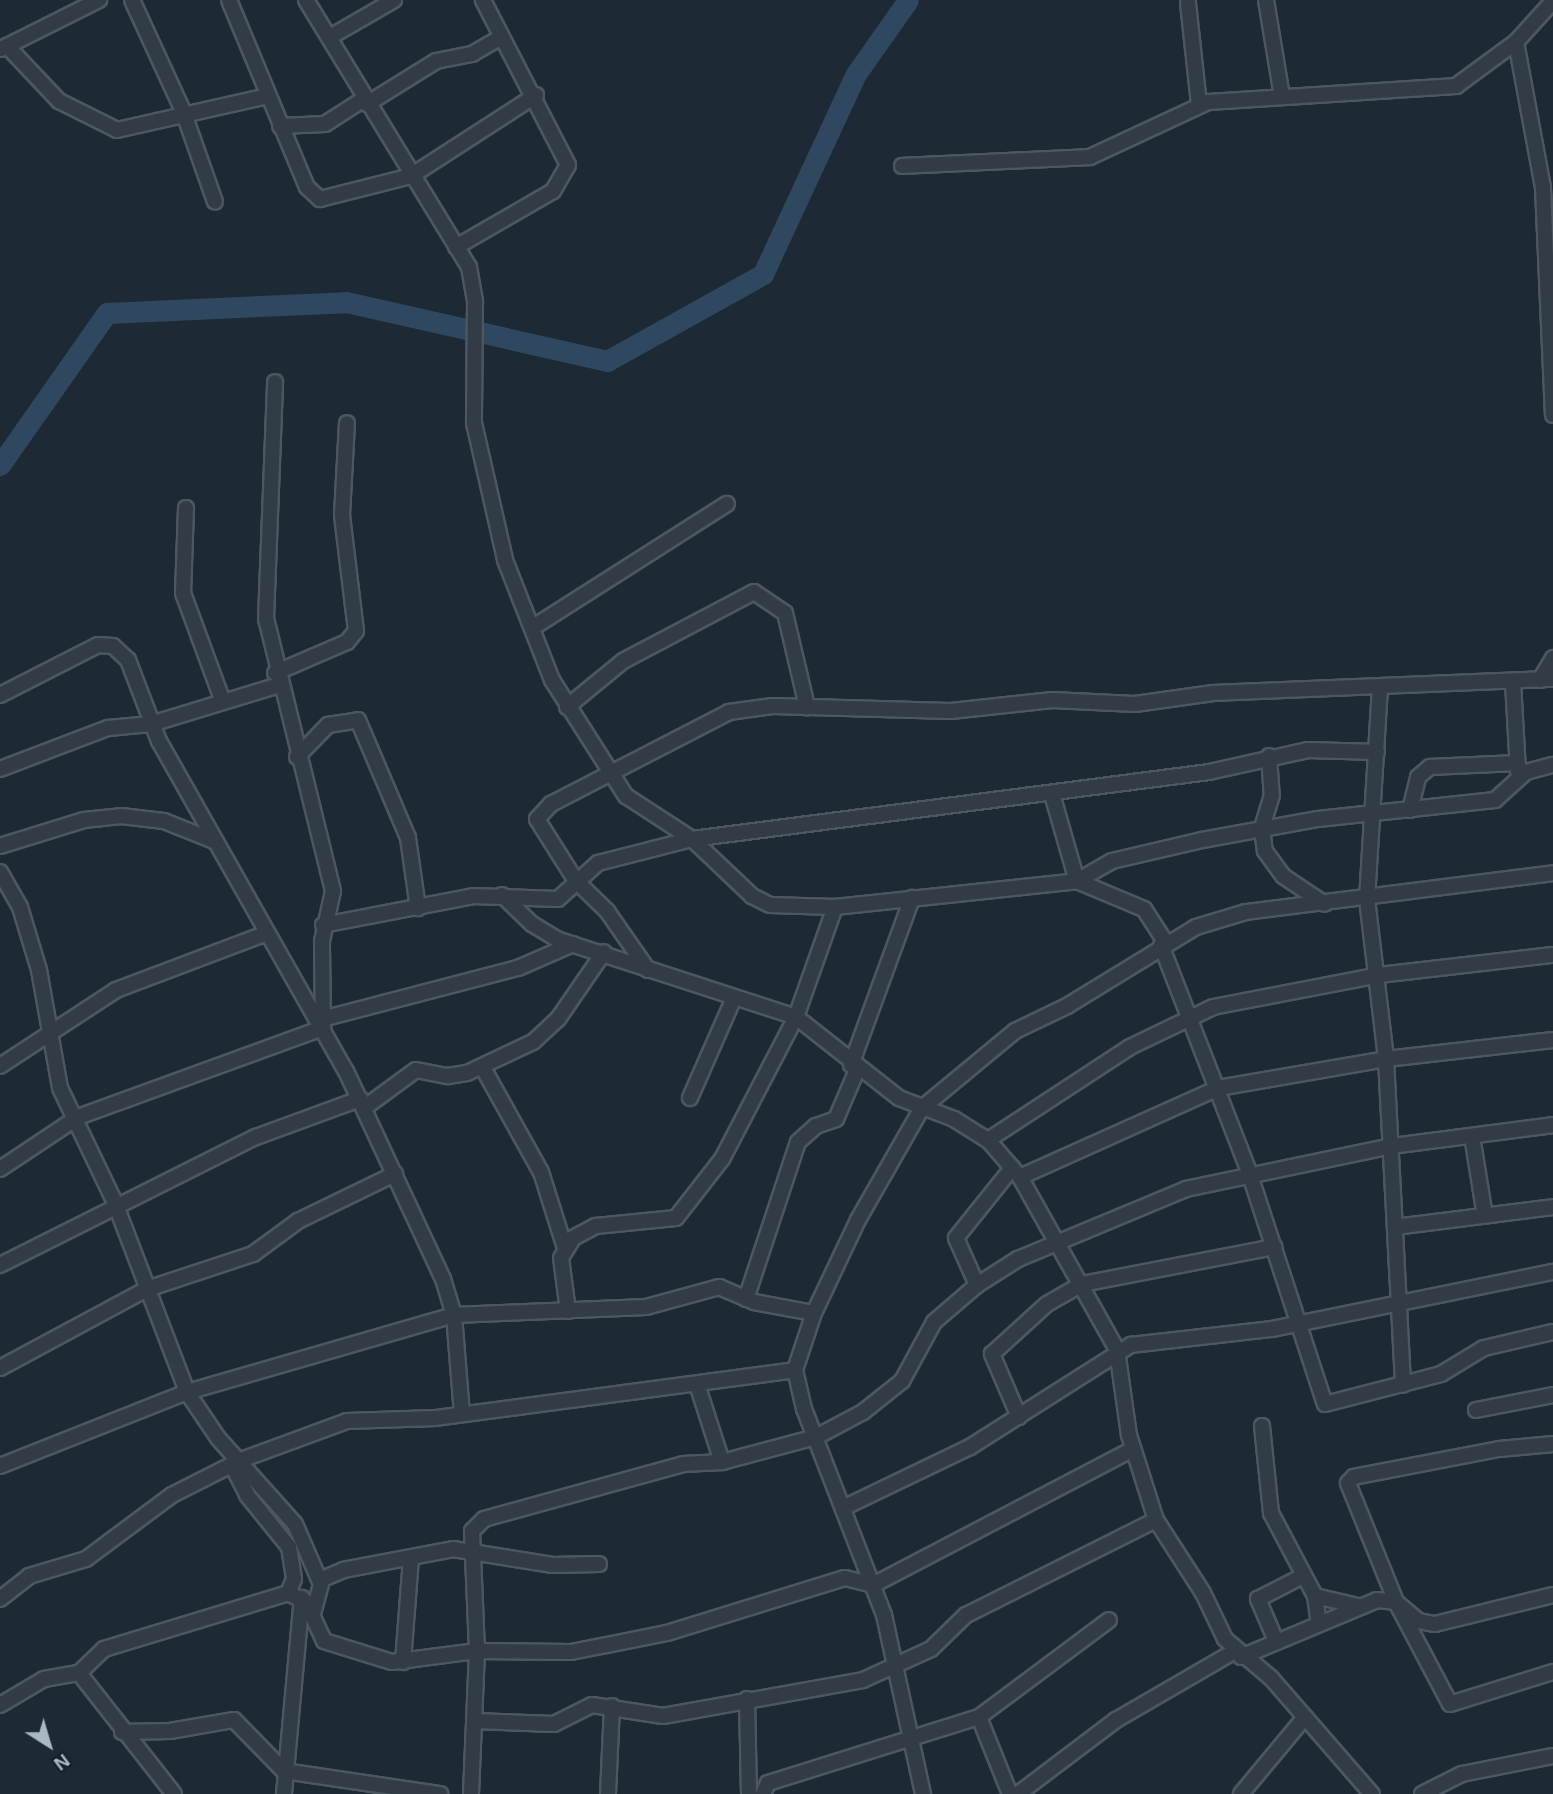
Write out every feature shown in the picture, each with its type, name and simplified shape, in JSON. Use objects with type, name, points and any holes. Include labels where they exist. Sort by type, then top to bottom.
[{"type":"street","points":[[99,0],[4,48],[46,90],[103,126],[124,130],[183,111],[268,96]]},
{"type":"street","points":[[132,0],[183,111],[215,202]]},
{"type":"street","points":[[229,0],[307,187],[320,199],[411,176],[536,95]]},
{"type":"street","points":[[306,0],[456,247],[474,282],[474,423],[505,560],[567,707],[610,775],[642,809],[692,839],[740,887],[770,905],[835,907],[1077,881],[1112,861],[1262,828],[1495,800],[1535,767],[1553,765]]},
{"type":"street","points":[[330,37],[394,0]]},
{"type":"street","points":[[456,247],[553,191],[565,172],[567,156],[483,0]]},
{"type":"street","points":[[1266,0],[1282,97]]},
{"type":"street","points":[[902,166],[1090,157],[1199,104],[1282,97],[1438,90],[1470,79],[1516,42],[1553,1]]},
{"type":"street","points":[[1188,3],[1199,104]]},
{"type":"street","points":[[280,126],[324,124],[436,61],[472,54],[502,37]]},
{"type":"street","points":[[1516,42],[1543,187],[1553,415]]},
{"type":"street","points":[[275,382],[266,555],[266,619],[277,679],[332,891],[323,925],[322,1023]]},
{"type":"street","points":[[0,769],[108,728],[151,724],[277,679],[347,642],[356,631],[342,515],[347,423]]},
{"type":"street","points":[[532,628],[727,504]]},
{"type":"street","points":[[186,508],[183,593],[222,699]]},
{"type":"street","points":[[567,707],[623,661],[754,592],[785,613],[807,707]]},
{"type":"street","points":[[0,695],[107,644],[121,652],[134,671],[151,724],[264,934],[322,1023],[395,1174],[454,1315],[462,1414]]},
{"type":"street","points":[[648,970],[607,911],[576,881],[537,819],[551,804],[729,712],[807,707],[951,711],[1052,700],[1135,704],[1213,693],[1546,680],[1553,658]]},
{"type":"street","points":[[1513,682],[1518,780]]},
{"type":"street","points":[[1380,687],[1367,899],[1379,975],[1386,1059],[1404,1385]]},
{"type":"street","points":[[298,757],[328,725],[358,720],[408,838],[418,908]]},
{"type":"street","points":[[323,925],[502,895],[558,899],[598,863],[692,839],[1209,772],[1308,750],[1377,752]]},
{"type":"street","points":[[1269,757],[1272,795],[1262,828],[1273,867],[1325,904]]},
{"type":"street","points":[[1409,810],[1418,778],[1430,767],[1518,763]]},
{"type":"street","points":[[1052,794],[1077,881]]},
{"type":"street","points":[[0,846],[84,820],[121,816],[164,821],[214,841]]},
{"type":"street","points":[[0,872],[20,907],[50,1030],[60,1088],[78,1117],[115,1203],[187,1392],[236,1463],[295,1524],[309,1567],[320,1580]]},
{"type":"street","points":[[923,1794],[873,1585],[816,1437],[795,1370],[814,1313],[858,1220],[922,1108],[1015,1031],[1075,1002],[1163,944],[1246,912],[1367,899],[1553,873]]},
{"type":"street","points":[[1077,881],[1144,909],[1163,944],[1249,1172],[1325,1404],[1441,1374],[1484,1348],[1553,1332]]},
{"type":"street","points":[[502,895],[532,924],[573,944],[796,1017],[854,1068],[922,1108],[988,1140],[1016,1172],[1082,1284],[1117,1350],[1133,1449],[1156,1520],[1238,1654],[1271,1678],[1373,1794]]},
{"type":"street","points":[[746,1299],[798,1142],[816,1126],[836,1119],[912,898]]},
{"type":"street","points":[[565,1248],[586,1229],[666,1222],[683,1211],[722,1159],[796,1017],[835,907]]},
{"type":"street","points":[[0,1066],[50,1030],[116,990],[264,934]]},
{"type":"street","points":[[0,1169],[78,1117],[322,1023],[518,968],[573,944]]},
{"type":"street","points":[[0,1265],[115,1203],[257,1137],[362,1104],[416,1070],[448,1076],[483,1068],[549,1028],[604,952]]},
{"type":"street","points":[[988,1140],[1130,1047],[1192,1015],[1255,995],[1379,975],[1553,955]]},
{"type":"street","points":[[690,1098],[734,998]]},
{"type":"street","points":[[977,1285],[956,1238],[1016,1172],[1218,1088],[1386,1059],[1553,1040]]},
{"type":"street","points":[[483,1068],[541,1172],[565,1248],[561,1271],[568,1311]]},
{"type":"street","points":[[471,1794],[477,1651],[471,1551],[476,1525],[500,1512],[683,1464],[722,1462],[816,1437],[863,1412],[902,1381],[934,1322],[977,1285],[1057,1242],[1186,1189],[1249,1172],[1392,1146],[1553,1125]]},
{"type":"street","points":[[1472,1136],[1485,1216]]},
{"type":"street","points":[[0,1368],[147,1289],[253,1254],[298,1221],[395,1174]]},
{"type":"street","points":[[1395,1227],[1553,1207]]},
{"type":"street","points":[[1019,1418],[992,1354],[1038,1311],[1082,1284],[1274,1247]]},
{"type":"street","points":[[843,1508],[923,1472],[1019,1418],[1117,1350],[1298,1324],[1400,1306],[1553,1272]]},
{"type":"street","points":[[0,1466],[187,1392],[454,1315],[646,1307],[719,1287],[746,1299],[814,1313]]},
{"type":"street","points":[[0,1599],[29,1576],[86,1559],[148,1510],[236,1463],[347,1421],[462,1414],[795,1370]]},
{"type":"street","points":[[697,1384],[722,1462]]},
{"type":"street","points":[[1476,1410],[1553,1395]]},
{"type":"street","points":[[1262,1426],[1271,1513],[1301,1577],[1315,1596],[1320,1623]]},
{"type":"street","points":[[1553,1444],[1353,1477],[1348,1492],[1396,1602],[1450,1704],[1553,1672]]},
{"type":"street","points":[[295,1596],[313,1614],[324,1641],[402,1661],[477,1651],[571,1652],[667,1633],[845,1578],[873,1585],[1133,1449]]},
{"type":"street","points":[[236,1463],[247,1495],[289,1547],[294,1579],[284,1794]]},
{"type":"street","points":[[474,1721],[554,1724],[586,1706],[612,1706],[663,1716],[863,1680],[895,1669],[931,1649],[966,1615],[1156,1520]]},
{"type":"street","points":[[320,1580],[343,1570],[411,1557],[471,1551],[553,1565],[599,1564]]},
{"type":"street","points":[[402,1661],[411,1557]]},
{"type":"street","points":[[1276,1641],[1258,1599],[1301,1577]]},
{"type":"street","points":[[313,1614],[320,1580]]},
{"type":"street","points":[[1018,1794],[1116,1720],[1238,1654],[1358,1606],[1377,1600],[1396,1602],[1419,1621],[1436,1624],[1553,1595]]},
{"type":"street","points":[[0,1705],[44,1679],[79,1673],[104,1649],[295,1596]]},
{"type":"street","points":[[1315,1596],[1358,1606]]},
{"type":"street","points":[[762,1794],[768,1783],[911,1741],[979,1717],[1108,1620]]},
{"type":"street","points":[[79,1673],[122,1732],[174,1794]]},
{"type":"street","points":[[747,1699],[744,1777],[749,1794]]},
{"type":"street","points":[[608,1794],[612,1706]]},
{"type":"street","points":[[979,1717],[1010,1794]]},
{"type":"street","points":[[1241,1794],[1305,1717]]},
{"type":"street","points":[[122,1732],[170,1731],[234,1720],[284,1771],[440,1794]]},
{"type":"street","points":[[1422,1794],[1462,1774],[1553,1756]]},
{"type":"waterway","points":[[0,465],[107,313],[346,302],[607,361],[763,274],[856,74],[908,0]]}]
